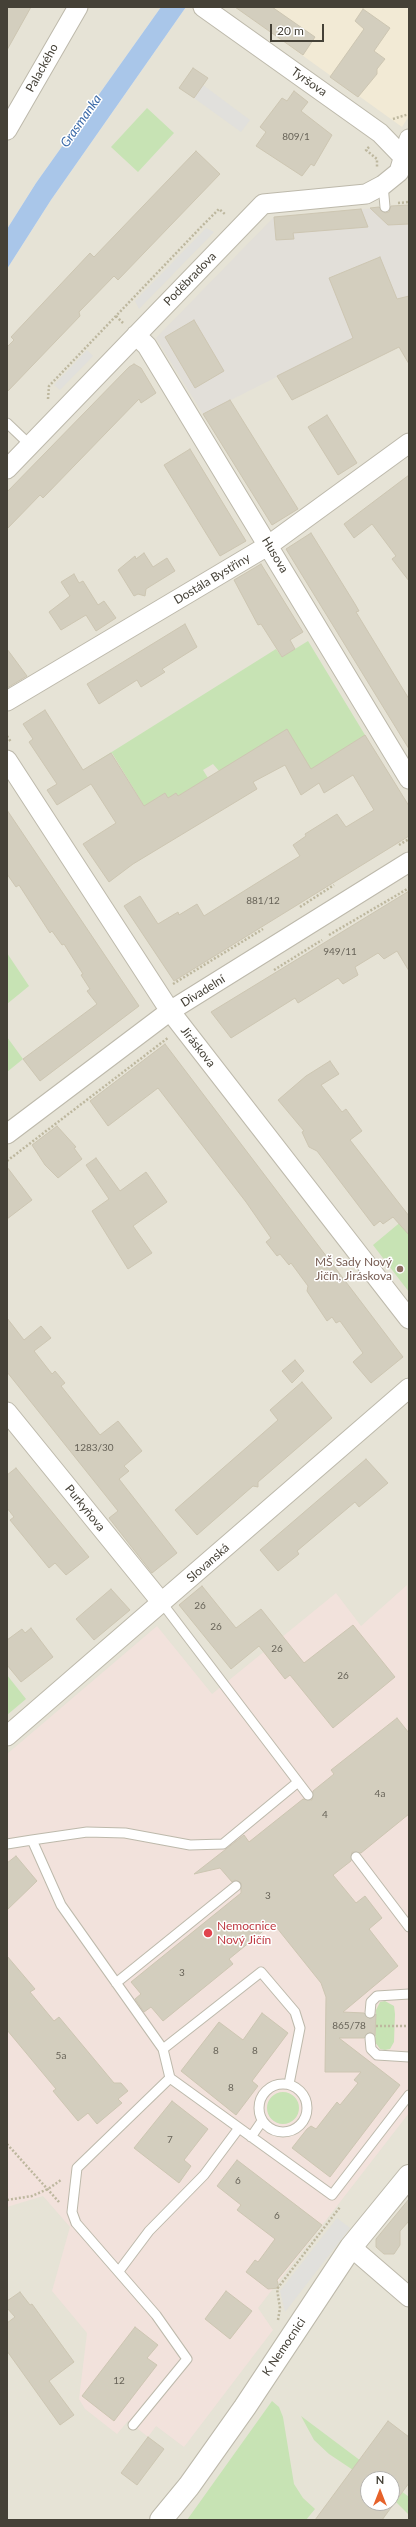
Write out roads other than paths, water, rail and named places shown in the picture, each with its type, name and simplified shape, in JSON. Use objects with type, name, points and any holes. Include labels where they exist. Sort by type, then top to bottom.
[{"type":"street","name":"Palackého","points":[[7,130],[78,7]]},
{"type":"street","name":"Tyršova","points":[[203,7],[380,132],[407,153]]},
{"type":"street","name":"Poděbradova","points":[[7,469],[264,204],[366,194],[383,185],[399,172],[407,153]]},
{"type":"street","name":"Husova","points":[[136,335],[147,346],[409,779]]},
{"type":"street","name":"Dostála Bystřiny","points":[[7,701],[268,545],[409,443]]},
{"type":"street","name":"Jiráskova","points":[[11,754],[178,1006],[183,1028],[409,1319]]},
{"type":"street","name":"Divadelní","points":[[7,1134],[178,1006],[409,862]]},
{"type":"street","name":"Slovanská","points":[[7,1736],[409,1388]]},
{"type":"street","name":"Purkyňova","points":[[7,1412],[162,1603]]},
{"type":"street","name":"K Nemocnici","points":[[161,2520],[189,2486],[245,2407],[352,2247],[409,2176]]},
{"type":"street","points":[[352,2247],[409,2297]]},
{"type":"lane","points":[[383,185],[385,205]]},
{"type":"lane","points":[[7,423],[30,445]]},
{"type":"lane","points":[[162,1603],[308,1795]]},
{"type":"lane","points":[[7,1844],[87,1832],[125,1833],[190,1845],[223,1844],[298,1782]]},
{"type":"lane","points":[[32,1840],[61,1905],[163,2049],[170,2078],[332,2195],[409,2095]]},
{"type":"lane","points":[[356,1857],[409,1927]]},
{"type":"lane","points":[[116,1984],[236,1886]]},
{"type":"lane","points":[[163,2049],[261,1972],[295,2012],[300,2028],[289,2084]]},
{"type":"lane","points":[[370,2013],[371,2002],[377,1996],[385,1994],[409,1994]]},
{"type":"lane","points":[[370,2038],[371,2049],[377,2055],[409,2057]]},
{"type":"lane","points":[[133,2424],[187,2359],[156,2315],[76,2223],[72,2212],[77,2168],[170,2078]]},
{"type":"lane","points":[[280,2083],[289,2084],[305,2095],[308,2104],[308,2114],[296,2129],[287,2133],[278,2132],[269,2128],[262,2121],[259,2112],[259,2102],[270,2087],[280,2083]]},
{"type":"lane","points":[[251,2137],[262,2121]]},
{"type":"lane","points":[[119,2271],[149,2231],[204,2175],[239,2128]]},
{"type":"water","name":"Grasmanka","points":[[161,7],[186,7],[51,200],[7,269],[7,229],[36,183]]},
{"type":"place","name":"MŠ Sady Nový Jičín, Jiráskova","points":[[400,1269]]},
{"type":"place","name":"Nemocnice Nový Jičín","points":[[208,1933]]}]
